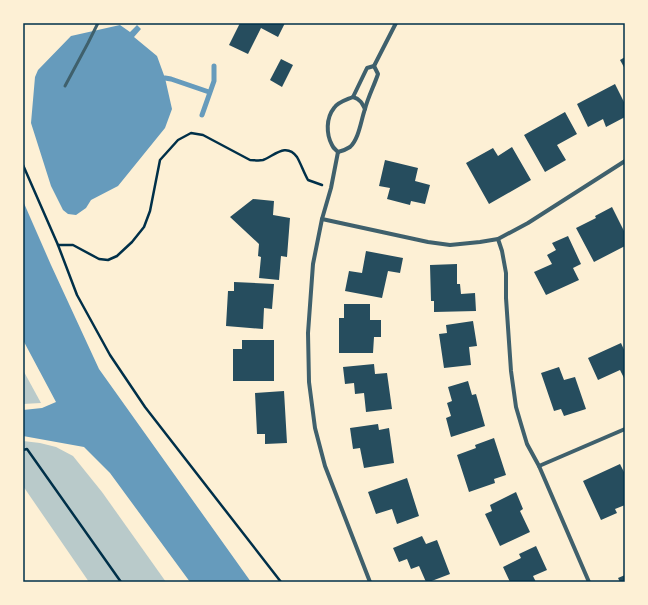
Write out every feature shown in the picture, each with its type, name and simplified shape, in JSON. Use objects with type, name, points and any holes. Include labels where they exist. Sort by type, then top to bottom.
[{"type":"street","points":[[338,152],[332,147],[328,127],[329,116],[334,107],[340,102],[353,97],[366,68],[374,66],[396,23]]},
{"type":"street","points":[[338,152],[350,146],[355,140],[363,118],[364,109],[378,74],[374,66]]},
{"type":"street","points":[[353,97],[362,103],[364,109]]},
{"type":"street","points":[[338,152],[313,264],[308,333],[309,382],[315,428],[325,466],[370,582]]},
{"type":"street","points":[[322,219],[428,242],[450,245],[498,239],[528,224],[625,161]]},
{"type":"street","points":[[498,239],[506,273],[506,298],[511,371],[516,407],[527,444],[539,466],[589,582]]},
{"type":"street","points":[[539,466],[625,429]]},
{"type":"lane","points":[[65,86],[98,23]]},
{"type":"path","points":[[58,245],[73,245],[99,259],[108,260],[117,256],[132,242],[144,227],[150,211],[160,160],[178,140],[191,133],[204,135],[250,160],[257,161],[264,159],[282,150],[290,151],[296,156],[308,180],[331,188]]},
{"type":"path","points":[[23,165],[58,245],[77,295],[110,354],[145,407],[281,582]]},
{"type":"path","points":[[23,450],[27,449],[120,582]]},
{"type":"shaded area","points":[[23,370],[41,403],[23,404]]},
{"type":"shaded area","points":[[23,441],[56,447],[73,456],[102,492],[166,582],[89,582],[23,486]]},
{"type":"water","points":[[120,25],[130,32],[137,25],[141,29],[134,37],[157,56],[165,78],[172,109],[165,128],[118,186],[91,200],[86,208],[76,215],[68,214],[63,210],[51,186],[31,123],[35,77],[38,70],[71,36]]},
{"type":"water","points":[[23,201],[99,369],[251,582],[190,582],[110,473],[84,447],[23,436],[23,410],[42,408],[56,402],[23,340]]},
{"type":"building","points":[[240,23],[285,23],[278,37],[261,28],[248,54],[229,45]]},
{"type":"building","points":[[625,57],[625,69],[620,60]]},
{"type":"building","points":[[281,59],[293,65],[282,87],[270,80]]},
{"type":"building","points":[[615,84],[625,104],[625,117],[606,127],[603,119],[588,127],[577,104]]},
{"type":"building","points":[[565,112],[577,134],[557,145],[566,160],[545,172],[524,135]]},
{"type":"building","points":[[512,147],[531,180],[489,204],[466,163],[493,148],[498,156]]},
{"type":"building","points":[[385,160],[418,168],[415,181],[430,185],[425,204],[411,201],[410,205],[387,199],[390,188],[379,186]]},
{"type":"building","points":[[253,199],[274,201],[273,215],[290,218],[287,257],[281,256],[279,280],[259,278],[261,257],[258,256],[259,244],[230,217]]},
{"type":"building","points":[[612,207],[625,233],[625,246],[594,262],[576,228],[596,218],[595,216]]},
{"type":"building","points":[[568,236],[581,264],[573,268],[579,280],[546,295],[534,272],[552,264],[547,255],[556,250],[552,243]]},
{"type":"building","points":[[366,251],[403,258],[400,273],[388,271],[382,298],[345,291],[349,271],[362,273]]},
{"type":"building","points":[[457,264],[457,284],[460,284],[461,294],[475,293],[476,311],[434,312],[434,301],[431,301],[430,265]]},
{"type":"building","points":[[234,282],[274,284],[272,309],[264,308],[263,329],[226,326],[228,291],[234,291]]},
{"type":"building","points":[[344,304],[370,304],[370,320],[381,320],[381,337],[374,337],[373,353],[339,353],[339,318],[344,318]]},
{"type":"building","points":[[473,321],[477,346],[469,347],[471,365],[444,368],[439,334],[447,333],[446,325]]},
{"type":"building","points":[[242,340],[274,340],[274,381],[233,381],[233,349],[242,349]]},
{"type":"building","points":[[621,343],[625,352],[625,380],[620,370],[598,380],[588,358]]},
{"type":"building","points":[[374,364],[375,374],[387,373],[392,409],[366,412],[364,393],[355,394],[354,383],[345,384],[343,367]]},
{"type":"building","points":[[559,367],[564,380],[575,377],[586,409],[564,416],[561,409],[554,411],[541,373]]},
{"type":"building","points":[[468,381],[472,395],[476,394],[485,426],[451,437],[446,418],[451,416],[447,403],[452,401],[448,387]]},
{"type":"building","points":[[284,391],[287,443],[265,444],[265,434],[257,434],[255,393]]},
{"type":"building","points":[[378,424],[379,430],[389,428],[394,463],[364,468],[360,448],[353,449],[350,428]]},
{"type":"building","points":[[494,438],[506,475],[494,479],[495,483],[469,492],[457,455],[476,448],[475,445]]},
{"type":"building","points":[[620,464],[625,474],[625,505],[615,509],[617,513],[601,520],[583,481]]},
{"type":"building","points":[[407,478],[419,516],[397,524],[392,509],[376,514],[368,492]]},
{"type":"building","points":[[516,492],[523,509],[520,511],[530,532],[500,546],[485,514],[492,511],[490,505]]},
{"type":"building","points":[[422,536],[426,544],[437,540],[450,574],[426,582],[419,566],[411,569],[407,559],[399,562],[393,548]]},
{"type":"building","points":[[536,546],[547,570],[533,576],[536,582],[510,582],[503,567],[521,558],[519,554]]},
{"type":"building","points":[[625,575],[625,582],[620,582],[618,578]]},
{"type":"waterway","points":[[202,115],[214,81],[214,66]]},
{"type":"waterway","points":[[165,78],[209,92]]}]
